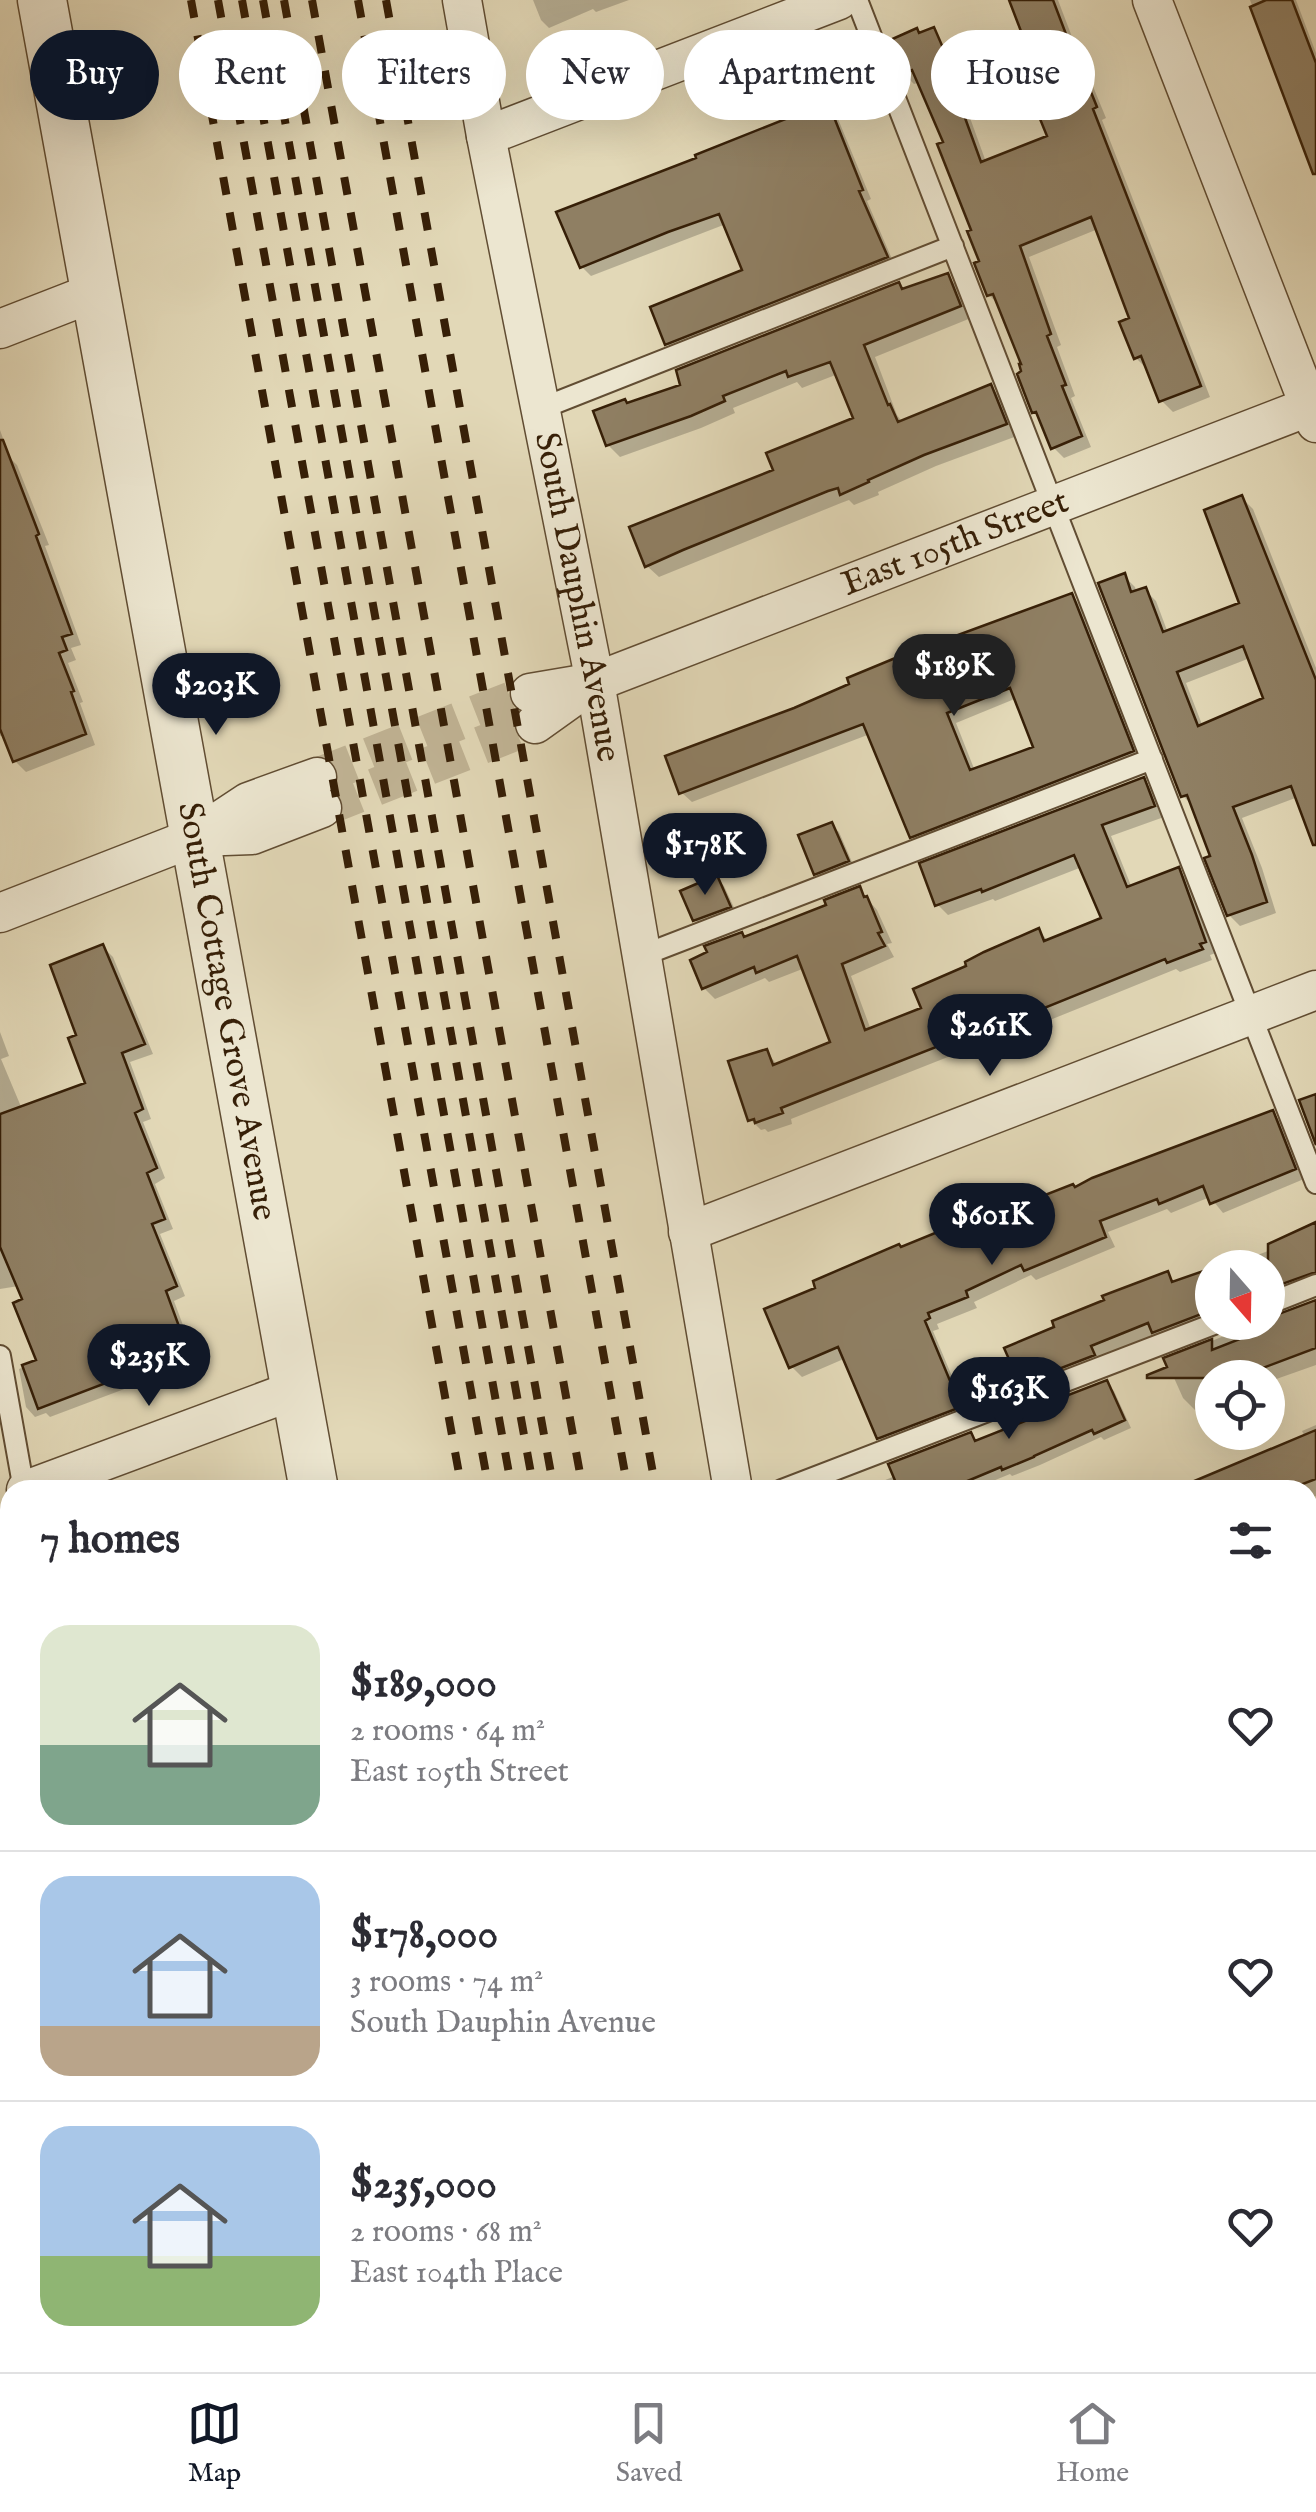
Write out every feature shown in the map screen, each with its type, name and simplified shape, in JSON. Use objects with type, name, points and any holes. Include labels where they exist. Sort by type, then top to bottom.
[{"type":"street","name":"South Cottage Grove Avenue","points":[[42,0],[312,1480]]},
{"type":"street","name":"South Dauphin Avenue","points":[[462,0],[594,682],[731,1480]]},
{"type":"street","points":[[486,136],[840,0]]},
{"type":"street","points":[[1152,0],[1314,411]]},
{"type":"street","points":[[0,329],[95,292]]},
{"type":"street","name":"East 105th Street","points":[[532,709],[1054,504],[1314,411]]},
{"type":"street","points":[[0,913],[195,837],[248,802],[320,792]]},
{"type":"street","points":[[688,1232],[1316,990]]},
{"type":"street","points":[[52,1480],[296,1390]]},
{"type":"lane","points":[[857,0],[1316,1183]]},
{"type":"lane","points":[[540,410],[953,246]]},
{"type":"lane","points":[[641,956],[1152,759]]},
{"type":"lane","points":[[1285,1297],[1316,1285]]},
{"type":"lane","points":[[808,1480],[1195,1331]]},
{"type":"lane","points":[[0,1356],[23,1480]]},
{"type":"building","points":[[1009,0],[1053,0],[1064,30],[1021,30]]},
{"type":"building","points":[[1266,0],[1292,0],[1316,63],[1316,174],[1250,7]]},
{"type":"building","points":[[934,27],[931,114],[911,70],[911,31],[917,28],[919,33]]},
{"type":"building","points":[[1095,114],[1201,386],[1159,402],[1141,356],[1134,359],[1119,322],[1129,318],[1091,217],[1020,246],[1051,334],[1047,336],[1066,385],[1062,386],[1082,436],[1051,449],[1017,374],[1021,364],[993,294],[987,296],[974,263],[979,261],[967,231],[971,230],[937,144],[943,142],[934,120],[966,120],[981,162],[1047,136],[1040,120],[1095,120]]},
{"type":"building","points":[[783,120],[835,120],[863,190],[859,191],[888,257],[665,345],[650,307],[742,270],[719,214],[580,268],[556,212],[696,158],[695,155]]},
{"type":"building","points":[[948,273],[961,306],[864,345],[898,422],[991,384],[1007,424],[924,455],[840,495],[838,488],[828,491],[645,567],[629,527],[773,470],[766,453],[853,418],[830,362],[788,377],[786,371],[723,396],[725,401],[691,416],[606,446],[593,411],[680,385],[676,370],[899,282],[902,289]]},
{"type":"building","points":[[0,440],[39,534],[36,536],[72,634],[62,637],[67,650],[59,653],[86,734],[13,762],[0,729]]},
{"type":"building","points":[[1242,495],[1316,680],[1316,845],[1291,786],[1233,807],[1267,902],[1227,916],[1204,858],[1210,856],[1187,795],[1181,797],[1098,583],[1125,573],[1131,592],[1146,587],[1163,632],[1239,603],[1204,510]],"holes":[[[1243,646],[1263,698],[1198,726],[1177,672]]]},
{"type":"building","points":[[1072,593],[1134,751],[910,838],[863,724],[679,794],[665,756],[794,708],[849,684],[847,678]],"holes":[[[1010,688],[1033,747],[970,770],[947,713]]]},
{"type":"building","points":[[1144,777],[1155,806],[1102,825],[1127,887],[1179,867],[1206,942],[1200,944],[1203,949],[1167,963],[1165,959],[948,1047],[946,1043],[781,1108],[783,1113],[755,1123],[754,1119],[748,1121],[728,1061],[767,1049],[773,1065],[830,1042],[797,956],[756,973],[754,967],[702,989],[690,960],[707,952],[704,946],[742,932],[744,937],[826,905],[824,900],[860,886],[885,946],[842,964],[865,1030],[921,1008],[913,989],[966,966],[965,962],[984,952],[1039,928],[1044,941],[1101,918],[1074,855],[982,892],[981,889],[935,906],[919,863]]},
{"type":"building","points":[[832,822],[849,861],[814,875],[798,835]]},
{"type":"building","points":[[717,875],[731,907],[693,921],[680,891]]},
{"type":"building","points":[[103,944],[145,1044],[122,1053],[143,1109],[135,1113],[157,1168],[147,1173],[165,1219],[152,1224],[177,1286],[166,1291],[188,1351],[126,1379],[124,1376],[38,1409],[22,1365],[36,1360],[13,1303],[22,1299],[0,1247],[0,1114],[85,1083],[68,1038],[76,1035],[50,965]]},
{"type":"building","points":[[1316,1094],[1316,1145],[1299,1100]]},
{"type":"building","points":[[1273,1110],[1296,1169],[1210,1204],[1203,1186],[1100,1221],[1106,1237],[1024,1271],[1021,1265],[966,1291],[968,1297],[928,1313],[930,1318],[925,1321],[961,1407],[877,1439],[838,1347],[789,1368],[764,1309],[815,1288],[813,1281],[899,1244],[901,1247],[972,1218],[974,1223],[1073,1184],[1075,1187]]},
{"type":"building","points":[[1316,1222],[1316,1272],[1285,1283],[1285,1250],[1268,1250],[1268,1244]]},
{"type":"building","points":[[1168,1271],[1172,1282],[1195,1274],[1195,1317],[1152,1333],[1148,1323],[1091,1346],[1095,1355],[1020,1384],[1004,1348],[1054,1327],[1052,1321],[1104,1300],[1102,1296]]},
{"type":"building","points":[[1316,1300],[1316,1348],[1284,1360],[1195,1360],[1195,1378],[1147,1378],[1167,1367],[1163,1358],[1209,1340],[1212,1350],[1237,1340],[1285,1340],[1285,1312]]},
{"type":"building","points":[[1107,1380],[1125,1420],[970,1480],[895,1480],[888,1464],[971,1432],[975,1441],[1035,1417],[1032,1409]]},
{"type":"building","points":[[1316,1430],[1313,1480],[1197,1480],[1268,1450],[1285,1450],[1285,1443]]},
{"type":"tunnel","points":[[317,777],[530,693]]},
{"type":"tunnel","points":[[322,808],[535,724]]},
{"type":"railway","points":[[191,0],[460,1480]]},
{"type":"railway","points":[[218,0],[487,1480]]},
{"type":"railway","points":[[242,0],[510,1480]]},
{"type":"railway","points":[[263,0],[532,1480]]},
{"type":"railway","points":[[284,0],[552,1480]]},
{"type":"railway","points":[[312,0],[581,1480]]},
{"type":"railway","points":[[358,0],[626,1480]]},
{"type":"railway","points":[[386,0],[654,1480]]}]
